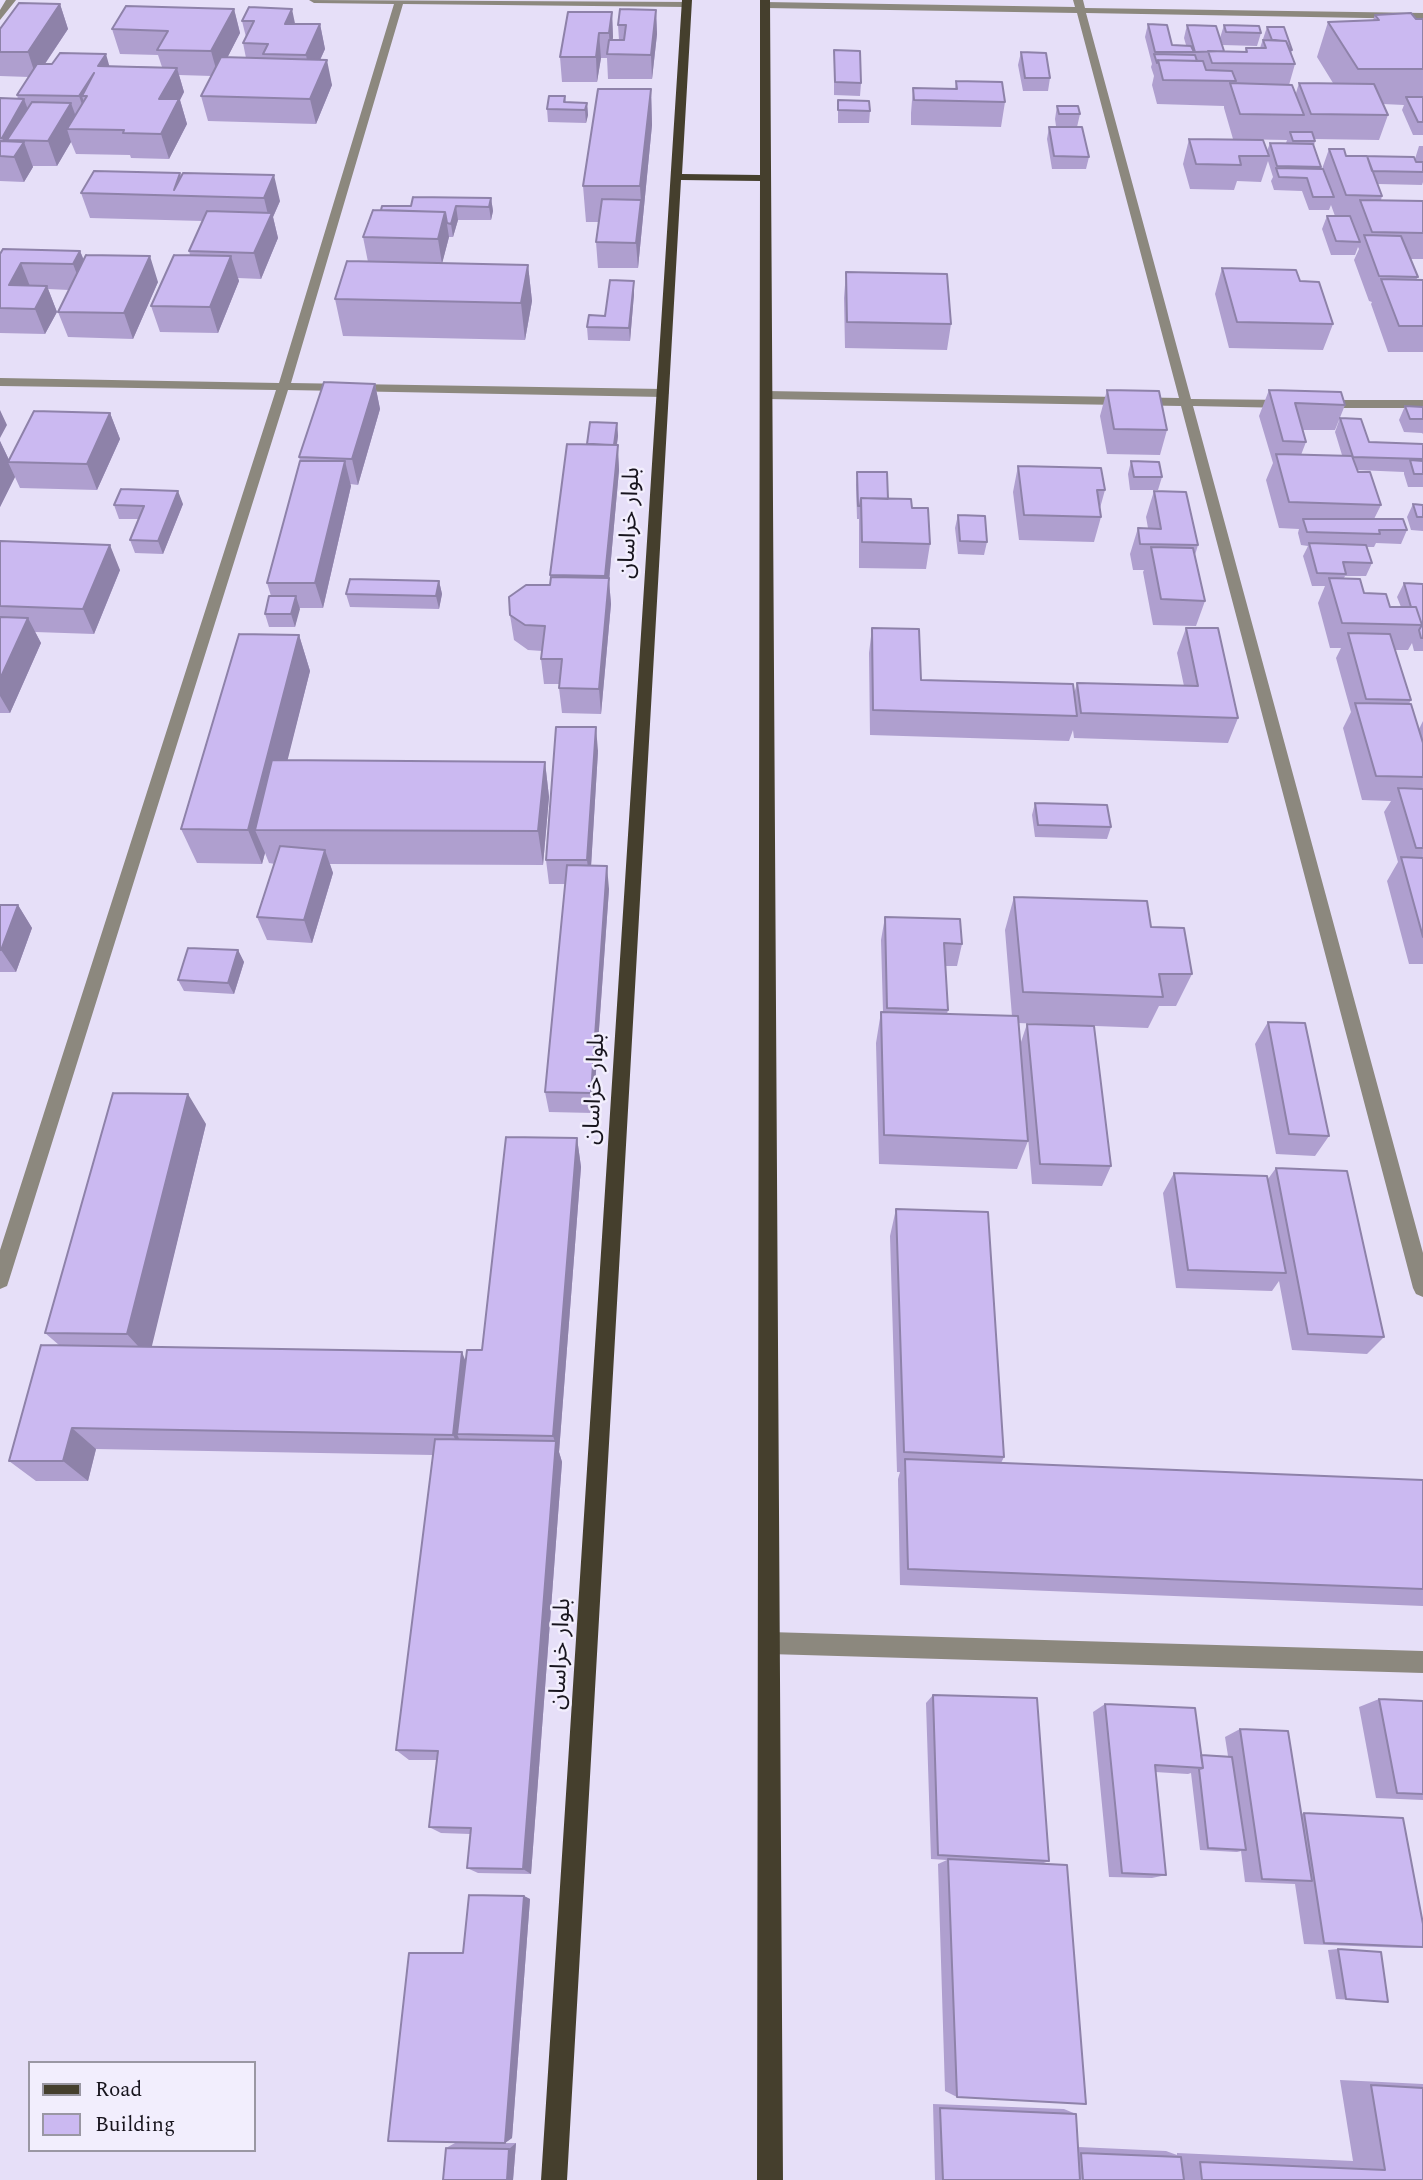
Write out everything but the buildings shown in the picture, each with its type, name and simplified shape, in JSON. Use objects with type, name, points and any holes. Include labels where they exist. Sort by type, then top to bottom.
[{"type":"main road","name":"بلوار خراسان","points":[[554,2180],[687,2]]},
{"type":"main road","points":[[765,3],[770,2180]]},
{"type":"main road","points":[[676,177],[765,178]]},
{"type":"street","points":[[0,17],[11,0]]},
{"type":"street","points":[[314,0],[687,2]]},
{"type":"street","points":[[0,1280],[284,385],[400,1]]},
{"type":"street","points":[[765,3],[1079,4],[1423,16]]},
{"type":"street","points":[[1079,4],[1423,1288]]},
{"type":"street","points":[[0,382],[663,393]]},
{"type":"street","points":[[766,395],[1298,404]]},
{"type":"street","points":[[1312,404],[1423,404]]},
{"type":"street","points":[[769,1643],[1423,1662]]}]
